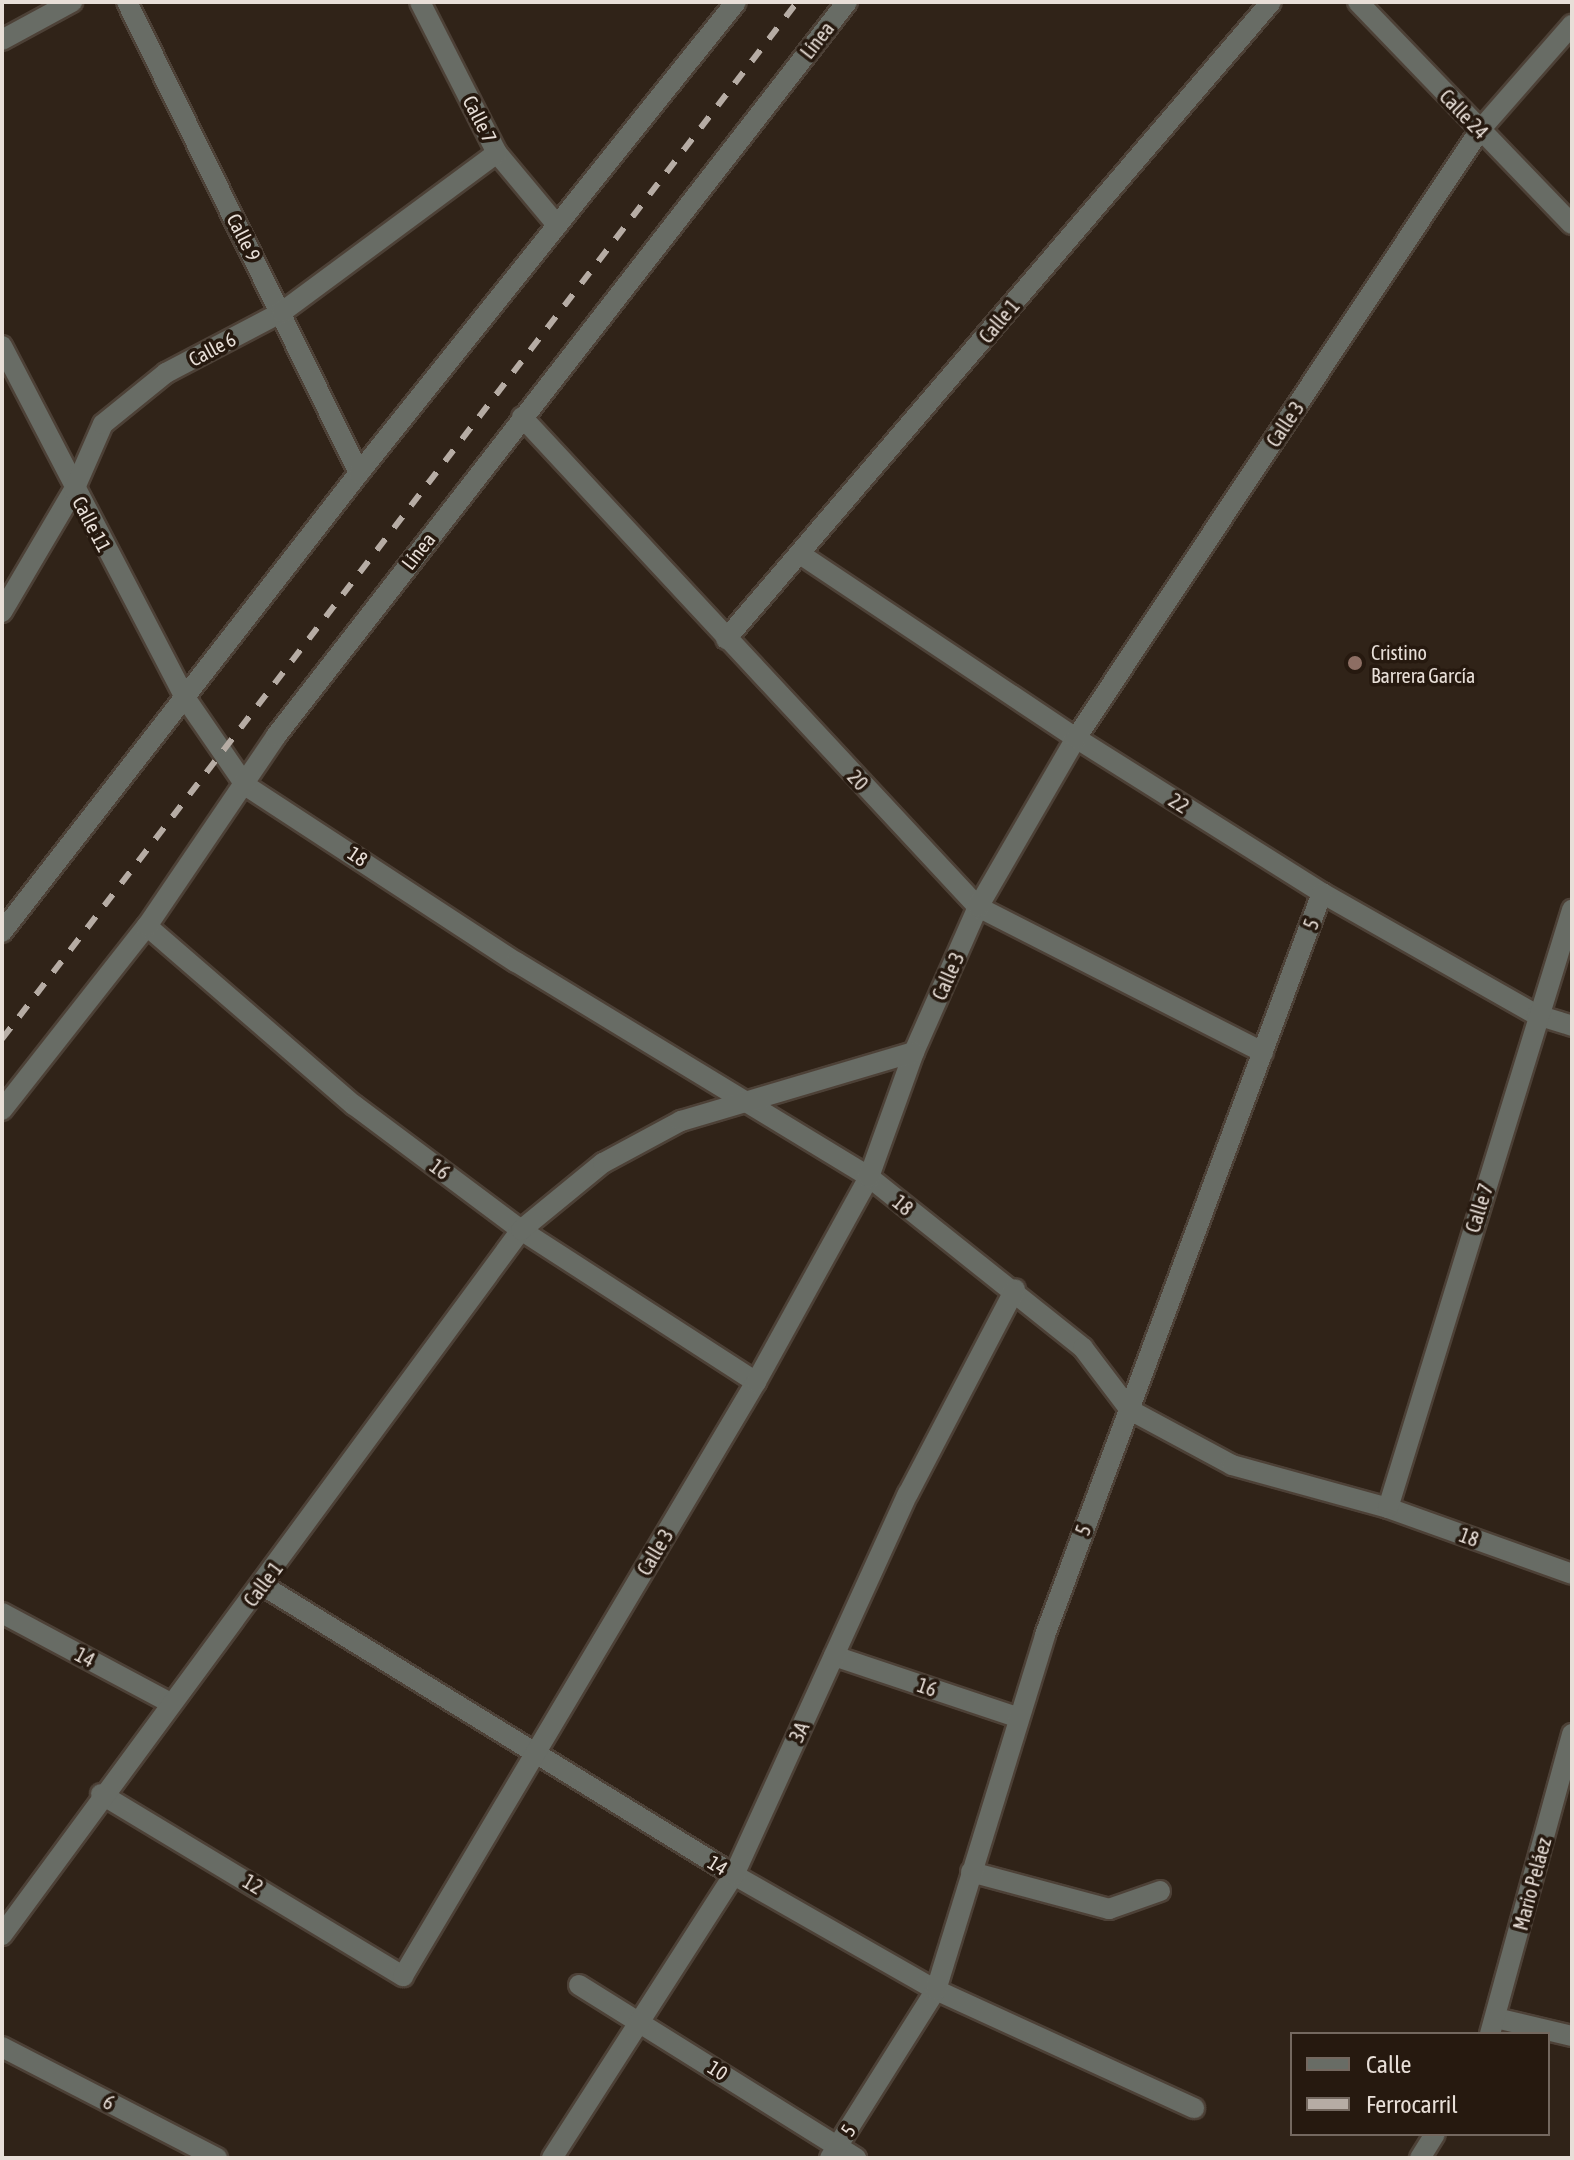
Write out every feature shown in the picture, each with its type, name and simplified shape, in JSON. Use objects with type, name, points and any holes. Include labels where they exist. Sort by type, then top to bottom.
[{"type":"street","points":[[2,40],[72,2]]},
{"type":"street","name":"Calle 9","points":[[127,2],[359,473]]},
{"type":"street","name":"Calle 7","points":[[420,2],[497,153],[557,225]]},
{"type":"street","points":[[2,932],[359,473],[557,225],[718,11],[736,2]]},
{"type":"street","name":"Línea","points":[[2,1110],[147,926],[276,736],[847,2]]},
{"type":"street","name":"Calle 1","points":[[726,639],[1271,2]]},
{"type":"street","name":"Calle 24","points":[[1358,2],[1572,224]]},
{"type":"street","name":"Calle 3","points":[[403,1976],[756,1382],[869,1177],[914,1052],[978,907],[1076,738],[1480,130],[1572,25]]},
{"type":"street","name":"Calle 6","points":[[2,612],[74,490],[103,424],[166,373],[282,312],[497,153]]},
{"type":"street","name":"Calle 11","points":[[2,346],[74,490],[186,699],[245,785]]},
{"type":"street","name":"20","points":[[522,417],[978,907],[1263,1052]]},
{"type":"street","name":"22","points":[[800,554],[1076,738],[1322,893],[1537,1015],[1572,1026]]},
{"type":"street","name":"18","points":[[245,785],[516,962],[869,1177],[1015,1289],[1083,1348],[1130,1410],[1232,1465],[1388,1508],[1572,1574]]},
{"type":"street","name":"5","points":[[834,2152],[936,1990],[1055,1607],[1322,893]]},
{"type":"street","name":"Calle 7","points":[[1388,1508],[1537,1015],[1572,910]]},
{"type":"street","name":"16","points":[[147,926],[354,1105],[521,1230],[756,1382]]},
{"type":"street","name":"Calle 1","points":[[2,1935],[101,1794],[262,1585],[521,1230],[603,1163],[681,1121],[740,1099],[914,1052]]},
{"type":"street","name":"3A","points":[[552,2158],[734,1875],[908,1494],[1015,1289]]},
{"type":"street","name":"14","points":[[262,1585],[536,1750],[734,1875],[936,1990],[1194,2108]]},
{"type":"street","name":"14","points":[[2,1613],[169,1702]]},
{"type":"street","name":"16","points":[[834,1656],[1019,1718]]},
{"type":"street","name":"Mario Peláez","points":[[1493,2026],[1572,1734]]},
{"type":"street","name":"12","points":[[101,1794],[403,1976]]},
{"type":"street","points":[[971,1872],[1109,1909],[1160,1891]]},
{"type":"street","name":"10","points":[[579,1985],[642,2021],[834,2152],[856,2158]]},
{"type":"street","points":[[1493,2026],[1540,2032]]},
{"type":"street","points":[[1550,2033],[1572,2036]]},
{"type":"street","name":"6","points":[[2,2047],[217,2158]]},
{"type":"street","points":[[1420,2158],[1434,2136]]},
{"type":"railway","points":[[2,1039],[797,2]]},
{"type":"place","name":"Cristino Barrera García","points":[[1355,663]]}]
